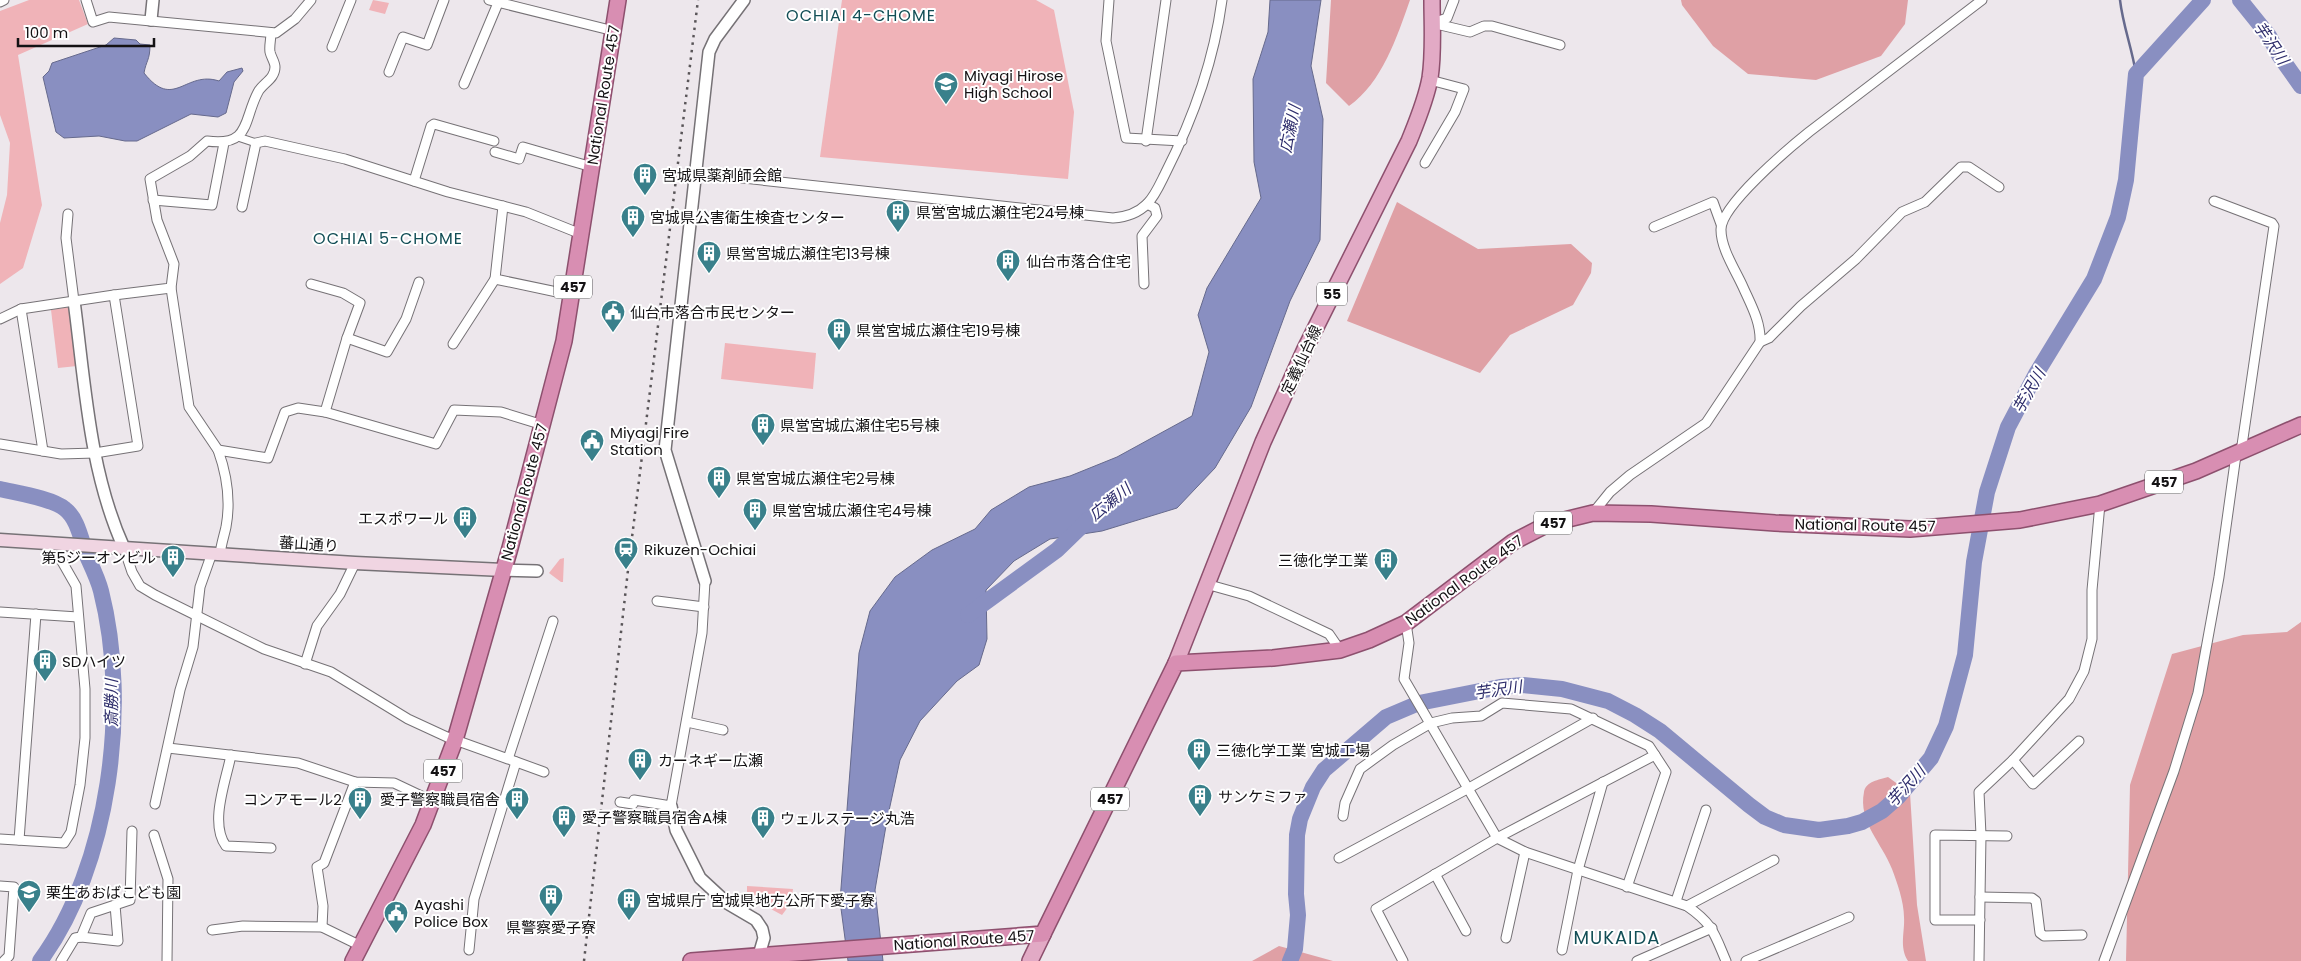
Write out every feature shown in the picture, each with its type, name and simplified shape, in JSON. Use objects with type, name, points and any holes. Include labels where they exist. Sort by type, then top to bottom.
[{"type":"highway","name":"National Route 457","points":[[353,961],[423,825],[455,740],[543,425],[564,342],[618,0]]},
{"type":"highway","name":"National Route 457","points":[[691,961],[1043,934],[1176,663],[1273,658],[1340,650],[1369,640],[1406,623],[1513,542],[1548,524],[1593,513],[1651,514],[1775,523],[1910,529],[2020,520],[2100,504],[2196,471],[2239,454],[2301,425]]},
{"type":"main road","name":"定義仙台線","points":[[1176,663],[1263,442],[1304,349],[1409,141],[1420,113],[1430,80],[1432,0]]},
{"type":"main road","points":[[0,540],[50,543]]},
{"type":"main road","name":"蕃山通り","points":[[50,543],[355,563],[503,570]]},
{"type":"main road","points":[[1030,961],[1043,934]]},
{"type":"street","points":[[0,2],[4,0]]},
{"type":"street","points":[[86,0],[94,22],[109,17],[271,33],[276,33],[295,19],[311,0]]},
{"type":"street","points":[[151,20],[153,0]]},
{"type":"street","points":[[332,48],[351,0]]},
{"type":"street","points":[[389,72],[404,37],[427,46],[444,0]]},
{"type":"street","points":[[744,0],[715,39],[710,52],[665,450],[705,581],[702,634],[671,806],[676,830],[688,860],[700,878],[727,903],[756,920],[762,929],[764,938],[760,955]]},
{"type":"street","points":[[1109,0],[1106,41],[1126,138],[1146,141],[1182,141]]},
{"type":"street","points":[[1146,141],[1166,0]]},
{"type":"street","points":[[696,173],[1113,218],[1125,217],[1147,204],[1182,141],[1217,35],[1222,0]]},
{"type":"street","points":[[1432,23],[1447,18],[1454,0]]},
{"type":"street","points":[[1721,224],[1729,208],[1783,153],[1982,0]]},
{"type":"street","points":[[464,84],[494,1],[614,31]]},
{"type":"street","points":[[1432,23],[1470,32],[1484,26],[1492,26],[1560,45]]},
{"type":"street","points":[[155,804],[193,648],[200,587],[226,528],[228,492],[224,468],[218,450],[189,408],[171,288],[174,264],[157,220],[150,178],[190,156],[207,141],[224,143],[238,136],[250,117],[258,91],[271,79],[275,66],[269,50],[271,33]]},
{"type":"street","points":[[1425,163],[1455,112],[1464,89],[1430,80]]},
{"type":"street","points":[[414,181],[430,126],[434,124],[494,141]]},
{"type":"street","points":[[238,136],[256,143],[265,140],[345,159],[414,181],[526,212],[581,234]]},
{"type":"street","points":[[154,200],[212,205],[224,143]]},
{"type":"street","points":[[242,207],[256,143]]},
{"type":"street","points":[[495,152],[519,159],[523,147],[592,167]]},
{"type":"street","points":[[1593,513],[1610,492],[1630,475],[1706,423],[1760,342],[1769,338],[1801,306],[1856,259],[1902,212],[1925,202],[1961,167],[1969,167],[1999,187]]},
{"type":"street","points":[[2104,961],[2174,771],[2198,693],[2219,577],[2274,226],[2272,222],[2214,201]]},
{"type":"street","points":[[1654,227],[1713,202],[1721,224],[1722,240],[1760,325],[1760,342]]},
{"type":"street","points":[[1144,284],[1142,236],[1157,216],[1155,208],[1147,204]]},
{"type":"street","points":[[453,344],[494,279],[503,206]]},
{"type":"street","points":[[68,214],[66,238],[95,453],[119,547],[140,586],[264,649],[330,672],[408,719],[455,740],[544,772]]},
{"type":"street","points":[[494,279],[571,295]]},
{"type":"street","points":[[347,338],[387,352],[406,319],[419,282]]},
{"type":"street","points":[[311,284],[343,293],[360,303],[347,338],[325,412]]},
{"type":"street","points":[[0,319],[21,309],[171,288]]},
{"type":"street","points":[[0,444],[61,454],[95,453],[138,446],[114,295]]},
{"type":"street","points":[[21,309],[43,451]]},
{"type":"street","points":[[218,450],[268,458],[285,412],[298,408],[325,412],[436,444],[454,410],[501,412],[543,425]]},
{"type":"street","points":[[1979,961],[1981,835],[1979,792],[2013,760],[2069,699],[2086,664],[2092,639],[2092,590],[2100,504]]},
{"type":"street","points":[[0,839],[64,843],[72,832],[80,785],[85,738],[85,689],[76,586],[60,558],[50,553],[50,543]]},
{"type":"street","points":[[305,664],[317,626],[340,594],[355,563]]},
{"type":"street","points":[[503,570],[537,571]]},
{"type":"street","points":[[1206,584],[1249,596],[1329,634],[1340,650]]},
{"type":"street","points":[[657,601],[704,607]]},
{"type":"street","points":[[0,612],[78,617]]},
{"type":"street","points":[[19,840],[36,614]]},
{"type":"street","points":[[469,950],[474,899],[553,621]]},
{"type":"street","points":[[1406,623],[1409,643],[1404,679],[1497,838],[1526,852],[1687,906],[1705,918],[1712,928],[1726,961]]},
{"type":"street","points":[[1343,816],[1345,803],[1360,769],[1430,722],[1481,716],[1502,703],[1571,709],[1649,746],[1666,772],[1627,887]]},
{"type":"street","points":[[1339,858],[1593,718]]},
{"type":"street","points":[[687,722],[722,730]]},
{"type":"street","points":[[2013,760],[2033,784],[2079,741]]},
{"type":"street","points":[[168,748],[298,763],[355,782],[394,782],[432,801]]},
{"type":"street","points":[[1403,961],[1376,909],[1497,838],[1655,755]]},
{"type":"street","points":[[231,756],[220,813],[220,838],[226,846],[271,848]]},
{"type":"street","points":[[322,927],[323,906],[317,867],[324,863],[355,782]]},
{"type":"street","points":[[1562,950],[1578,870],[1603,782]]},
{"type":"street","points":[[620,802],[633,804],[634,800],[671,806]]},
{"type":"street","points":[[1676,901],[1706,810]]},
{"type":"street","points":[[81,937],[91,913],[130,900],[132,831]]},
{"type":"street","points":[[154,835],[168,879],[168,961]]},
{"type":"street","points":[[1980,920],[1935,920],[1935,835],[2006,836]]},
{"type":"street","points":[[1506,938],[1526,852]]},
{"type":"street","points":[[1687,906],[1774,860]]},
{"type":"street","points":[[1435,874],[1466,931]]},
{"type":"street","points":[[0,886],[14,887],[9,956],[4,961]]},
{"type":"street","points":[[1980,897],[2032,898],[2036,901],[2040,933],[2044,936],[2082,935]]},
{"type":"street","points":[[61,961],[75,938],[118,941],[115,905]]},
{"type":"street","points":[[1746,961],[1849,917]]},
{"type":"street","points":[[212,930],[243,926],[322,927],[361,946]]},
{"type":"street","points":[[1637,961],[1712,928]]},
{"type":"shaded area","points":[[29,0],[79,0],[88,24],[18,55],[42,205],[23,268],[0,284],[0,223],[7,195],[10,143],[0,115],[0,11]]},
{"type":"shaded area","points":[[373,0],[389,3],[385,14],[369,10]]},
{"type":"shaded area","name":"Miyagi Hirose High School","points":[[842,0],[1036,0],[1054,10],[1074,112],[1068,179],[820,157]]},
{"type":"shaded area","points":[[1331,0],[1410,0],[1394,44],[1379,72],[1371,85],[1349,106],[1326,83]]},
{"type":"shaded area","points":[[1681,0],[1908,0],[1905,24],[1881,56],[1816,80],[1748,74],[1713,46],[1682,5]]},
{"type":"shaded area","points":[[1397,202],[1478,249],[1571,244],[1592,263],[1591,273],[1573,305],[1510,335],[1480,373],[1347,321]]},
{"type":"shaded area","points":[[69,307],[77,366],[58,368],[51,310]]},
{"type":"shaded area","points":[[725,343],[816,353],[813,389],[721,379]]},
{"type":"shaded area","points":[[564,558],[563,582],[561,582],[549,573],[560,559]]},
{"type":"shaded area","points":[[2301,622],[2301,961],[2126,961],[2130,785],[2172,654],[2243,635],[2287,632]]},
{"type":"shaded area","points":[[1888,777],[1910,793],[1917,905],[1926,961],[1908,961],[1905,956],[1903,945],[1904,911],[1900,892],[1888,859],[1872,832],[1864,813],[1864,792],[1867,785]]},
{"type":"shaded area","points":[[747,886],[793,889],[791,903],[782,915],[747,896]]},
{"type":"shaded area","points":[[1279,946],[1333,961],[1252,961]]},
{"type":"water","points":[[1270,0],[1321,0],[1311,66],[1323,119],[1320,240],[1290,301],[1251,407],[1215,468],[1177,508],[1102,531],[1050,539],[1014,561],[986,590],[987,639],[979,665],[957,681],[920,721],[900,760],[875,890],[883,961],[848,961],[840,901],[859,653],[870,611],[895,577],[932,550],[975,529],[991,510],[1029,487],[1070,476],[1117,457],[1192,416],[1209,352],[1198,315],[1207,288],[1261,198],[1254,162],[1253,79],[1268,32]]},
{"type":"water","points":[[114,38],[136,40],[140,44],[150,45],[144,73],[154,84],[164,89],[180,87],[197,80],[219,81],[227,72],[242,68],[243,71],[234,82],[226,113],[218,117],[191,114],[137,141],[125,141],[99,136],[64,138],[56,132],[43,77],[49,71],[52,63],[106,45]]},
{"type":"waterway","points":[[2120,0],[2136,74]]},
{"type":"waterway","name":"芋沢川","points":[[1290,961],[1295,949],[1298,915],[1296,894],[1297,835],[1300,819],[1313,787],[1324,770],[1386,717],[1419,703],[1500,687],[1523,685],[1562,689],[1608,701],[1660,731],[1749,805],[1765,817],[1784,825],[1819,830],[1848,826],[1862,822],[1882,811],[1898,797],[1931,758],[1946,726],[1965,655],[1974,562],[1987,492],[2008,427],[2036,374],[2094,279],[2118,217],[2126,180],[2136,74],[2203,0]]},
{"type":"waterway","name":"芋沢川","points":[[2240,0],[2269,36],[2279,55],[2301,86]]},
{"type":"waterway","name":"斎勝川","points":[[0,489],[52,502],[65,509],[73,518],[100,587],[110,636],[114,684],[113,733],[108,783],[98,832],[83,879],[64,923],[40,961]]},
{"type":"waterway","name":"広瀬川","points":[[968,615],[1057,550],[1088,520]]},
{"type":"railway","points":[[584,961],[628,570],[698,0]]},
{"type":"place","name":"Miyagi Hirose High School","points":[[946,105]]},
{"type":"place","name":"宮城県薬剤師会館","points":[[645,196]]},
{"type":"place","name":"県営宮城広瀬住宅24号棟","points":[[898,233]]},
{"type":"place","name":"宮城県公害衛生検査センター","points":[[633,238]]},
{"type":"place","name":"県営宮城広瀬住宅13号棟","points":[[709,274]]},
{"type":"place","name":"仙台市落合住宅","points":[[1008,282]]},
{"type":"place","name":"仙台市落合市民センター","points":[[613,333]]},
{"type":"place","name":"県営宮城広瀬住宅19号棟","points":[[839,351]]},
{"type":"place","name":"県営宮城広瀬住宅5号棟","points":[[763,446]]},
{"type":"place","name":"Miyagi Fire Station","points":[[592,462]]},
{"type":"place","name":"県営宮城広瀬住宅2号棟","points":[[719,499]]},
{"type":"place","name":"県営宮城広瀬住宅4号棟","points":[[755,531]]},
{"type":"place","name":"エスポワール","points":[[465,539]]},
{"type":"place","name":"Rikuzen-Ochiai","points":[[626,570]]},
{"type":"place","name":"第5ジーオンビル","points":[[173,578]]},
{"type":"place","name":"三徳化学工業","points":[[1386,581]]},
{"type":"place","name":"SDハイツ","points":[[45,682]]},
{"type":"place","name":"三徳化学工業 宮城工場","points":[[1199,771]]},
{"type":"place","name":"カーネギー広瀬","points":[[640,781]]},
{"type":"place","name":"サンケミファ","points":[[1200,817]]},
{"type":"place","name":"コンアモール2","points":[[360,820]]},
{"type":"place","name":"愛子警察職員宿舎","points":[[517,820]]},
{"type":"place","name":"愛子警察職員宿舎A棟","points":[[564,838]]},
{"type":"place","name":"ウェルステージ丸浩","points":[[763,839]]},
{"type":"place","name":"栗生あおばこども園","points":[[29,913]]},
{"type":"place","name":"県警察愛子寮","points":[[551,917]]},
{"type":"place","name":"宮城県庁 宮城県地方公所下愛子寮","points":[[629,921]]},
{"type":"place","name":"Ayashi Police Box","points":[[396,934]]},
{"type":"district","name":"OCHIAI 4-CHOME","points":[[861,15]]},
{"type":"district","name":"OCHIAI 5-CHOME","points":[[388,238]]},
{"type":"district","name":"MUKAIDA","points":[[1617,937]]}]
